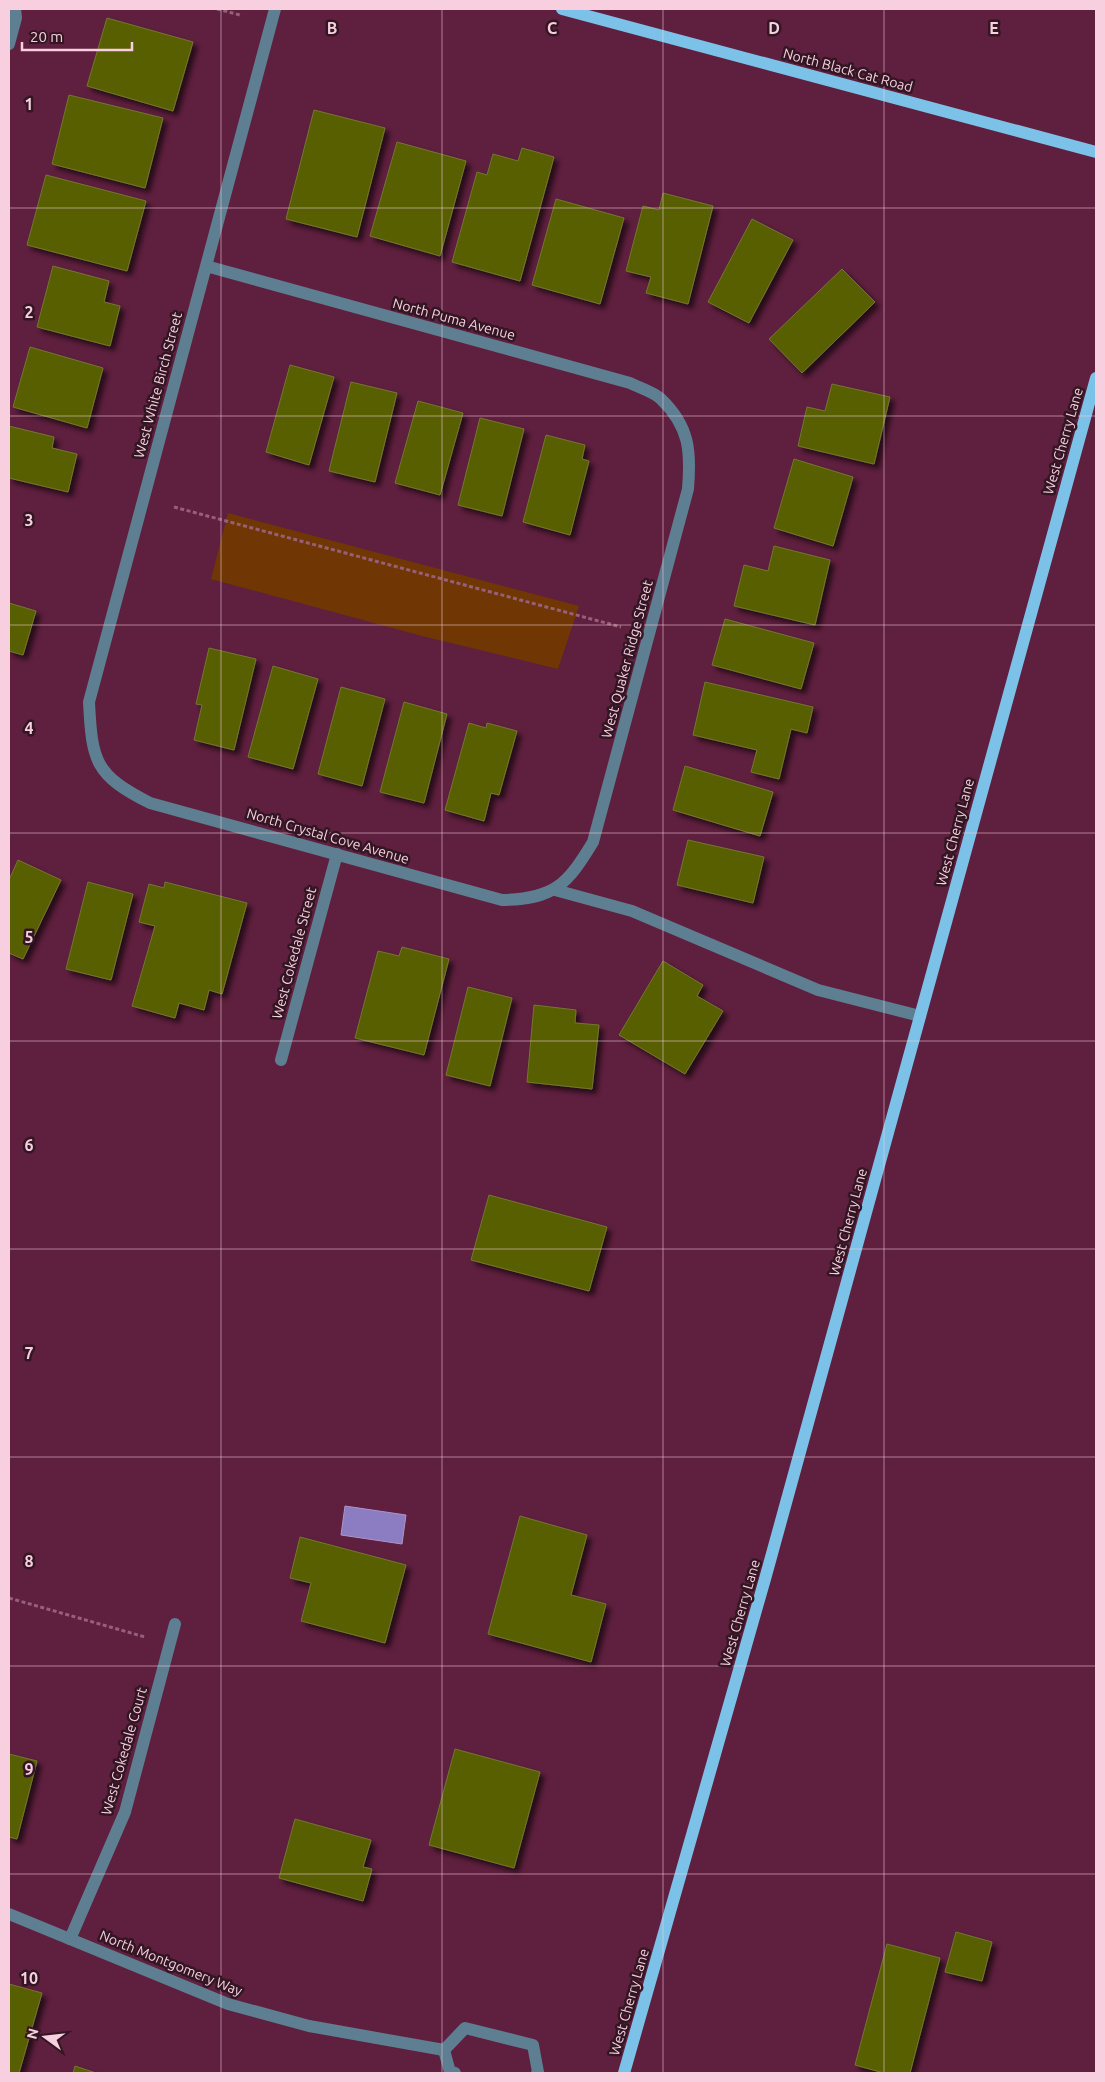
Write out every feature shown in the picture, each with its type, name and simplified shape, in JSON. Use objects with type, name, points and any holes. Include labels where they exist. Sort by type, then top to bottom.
[{"type":"main road","name":"North Black Cat Road","points":[[562,9],[1096,152]]},
{"type":"main road","name":"West Cherry Lane","points":[[624,2073],[765,1579],[1096,378]]},
{"type":"street","points":[[9,44],[16,18],[15,9]]},
{"type":"street","name":"West White Birch Street","points":[[102,770],[91,738],[89,702],[275,9]]},
{"type":"street","name":"North Puma Avenue","points":[[206,266],[630,383],[660,398],[681,424]]},
{"type":"street","name":"West Quaker Ridge Street","points":[[555,890],[577,868],[593,842],[688,488],[691,455],[681,424]]},
{"type":"street","name":"North Crystal Cove Avenue","points":[[102,770],[121,788],[150,803],[502,900],[529,900],[555,890]]},
{"type":"street","name":"West Cokedale Street","points":[[281,1060],[337,854]]},
{"type":"street","points":[[555,890],[632,911],[818,990],[920,1016]]},
{"type":"street","name":"West Cokedale Court","points":[[70,1939],[124,1812],[175,1624]]},
{"type":"street","name":"North Montgomery Way","points":[[9,1914],[228,2004],[309,2026],[444,2050]]},
{"type":"street","points":[[455,2073],[450,2072],[444,2050],[465,2028],[533,2045],[540,2073]]},
{"type":"path","points":[[217,9],[240,15]]},
{"type":"path","points":[[174,507],[620,627]]},
{"type":"path","points":[[9,1598],[146,1637]]},
{"type":"shaded area","points":[[228,513],[579,606],[558,669],[422,636],[211,579]]},
{"type":"shaded area","points":[[345,1506],[406,1515],[402,1544],[341,1535]]},
{"type":"building","points":[[107,18],[193,42],[173,111],[87,86]]},
{"type":"building","points":[[69,95],[163,118],[145,188],[52,164]]},
{"type":"building","points":[[314,110],[385,128],[357,237],[286,219]]},
{"type":"building","points":[[397,142],[466,161],[440,256],[370,236]]},
{"type":"building","points":[[522,148],[554,157],[520,281],[452,262],[477,172],[487,175],[493,154],[518,161]]},
{"type":"building","points":[[46,175],[146,201],[127,271],[27,245]]},
{"type":"building","points":[[663,193],[713,206],[688,304],[646,293],[651,277],[626,271],[643,206],[659,210]]},
{"type":"building","points":[[556,199],[624,218],[600,304],[532,285]]},
{"type":"building","points":[[752,219],[793,240],[749,323],[708,302]]},
{"type":"building","points":[[53,266],[109,281],[104,302],[120,306],[110,346],[37,327]]},
{"type":"building","points":[[842,269],[875,302],[802,373],[769,339]]},
{"type":"building","points":[[30,347],[103,368],[87,428],[13,407]]},
{"type":"building","points":[[290,365],[334,377],[309,465],[266,452]]},
{"type":"building","points":[[351,382],[397,393],[375,482],[329,471]]},
{"type":"building","points":[[832,384],[890,397],[874,464],[798,446],[807,407],[825,411]]},
{"type":"building","points":[[418,401],[463,413],[440,495],[395,483]]},
{"type":"building","points":[[480,418],[524,429],[502,516],[458,505]]},
{"type":"building","points":[[9,426],[54,437],[52,448],[77,454],[68,492],[9,478]]},
{"type":"building","points":[[546,435],[585,445],[582,459],[589,461],[570,535],[523,522]]},
{"type":"building","points":[[794,459],[853,477],[833,546],[774,528]]},
{"type":"building","points":[[774,546],[830,560],[815,625],[734,606],[744,565],[768,571]]},
{"type":"building","points":[[9,603],[36,611],[23,655],[9,651]]},
{"type":"building","points":[[725,619],[814,643],[801,689],[712,665]]},
{"type":"building","points":[[209,648],[256,659],[234,750],[194,740],[202,705],[196,704]]},
{"type":"building","points":[[273,666],[318,679],[293,769],[248,757]]},
{"type":"building","points":[[705,682],[813,707],[807,733],[791,729],[779,779],[751,772],[757,750],[693,735]]},
{"type":"building","points":[[341,687],[385,699],[362,786],[318,774]]},
{"type":"building","points":[[404,702],[447,714],[424,803],[380,792]]},
{"type":"building","points":[[469,723],[486,728],[487,723],[517,731],[499,795],[491,793],[484,821],[445,810]]},
{"type":"building","points":[[685,766],[773,792],[760,836],[673,810]]},
{"type":"building","points":[[688,840],[764,857],[753,903],[677,885]]},
{"type":"building","points":[[18,860],[61,880],[23,959],[9,953],[9,880]]},
{"type":"building","points":[[88,882],[133,894],[111,980],[66,969]]},
{"type":"building","points":[[165,882],[247,903],[222,994],[209,990],[204,1010],[179,1003],[175,1018],[132,1006],[155,926],[139,922],[149,884],[164,888]]},
{"type":"building","points":[[402,947],[449,959],[424,1055],[355,1038],[378,951],[399,956]]},
{"type":"building","points":[[663,961],[703,985],[697,996],[723,1011],[685,1074],[619,1035]]},
{"type":"building","points":[[468,987],[512,998],[490,1086],[446,1075]]},
{"type":"building","points":[[534,1005],[576,1010],[575,1023],[599,1025],[592,1089],[527,1082]]},
{"type":"building","points":[[489,1195],[607,1227],[589,1291],[471,1260]]},
{"type":"building","points":[[520,1516],[587,1535],[571,1595],[606,1604],[591,1662],[488,1634]]},
{"type":"building","points":[[300,1537],[406,1565],[385,1643],[301,1621],[311,1583],[290,1578]]},
{"type":"building","points":[[455,1749],[540,1772],[514,1868],[429,1845]]},
{"type":"building","points":[[9,1754],[37,1761],[17,1839],[9,1837]]},
{"type":"building","points":[[295,1819],[371,1840],[363,1867],[372,1869],[363,1901],[279,1878]]},
{"type":"building","points":[[956,1932],[992,1942],[982,1981],[945,1972]]},
{"type":"building","points":[[887,1944],[940,1958],[910,2073],[884,2073],[855,2065]]},
{"type":"building","points":[[9,1984],[42,1993],[19,2073],[9,2073]]},
{"type":"building","points":[[75,2066],[96,2073],[73,2073]]}]
